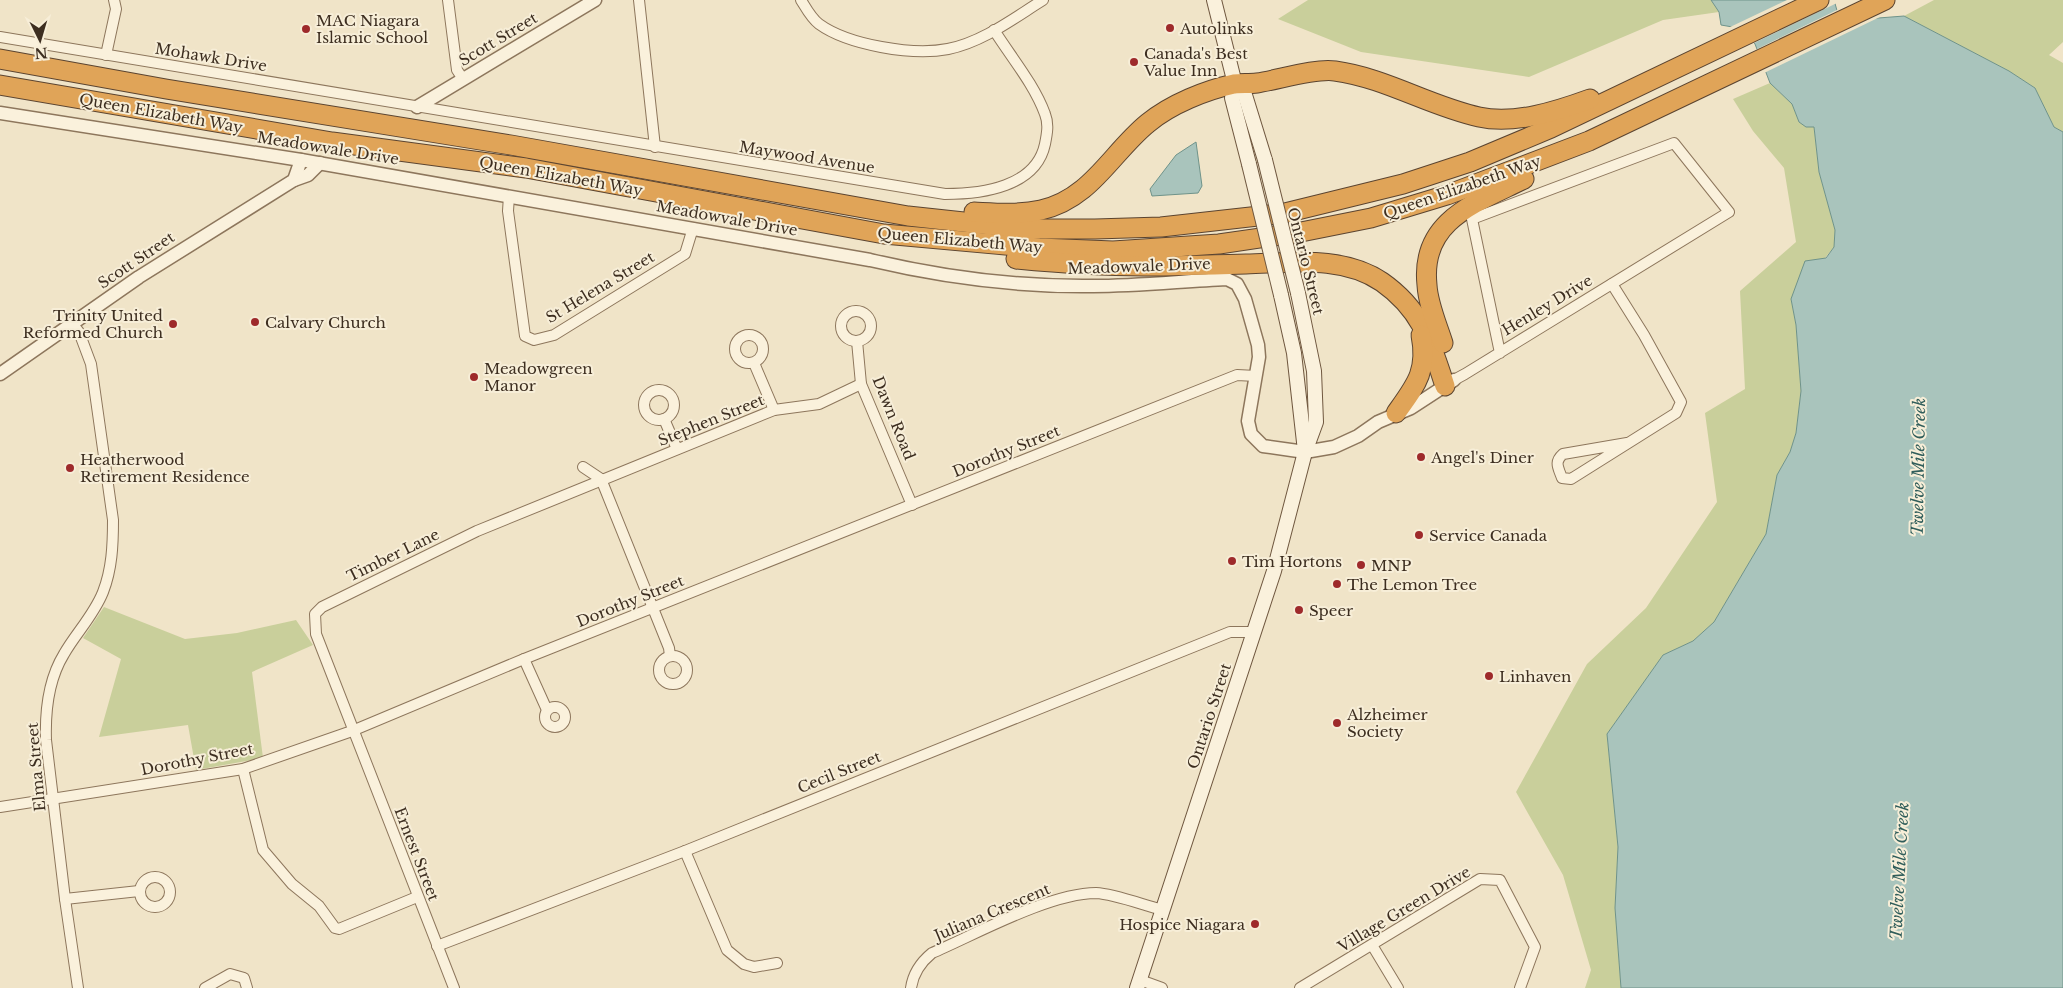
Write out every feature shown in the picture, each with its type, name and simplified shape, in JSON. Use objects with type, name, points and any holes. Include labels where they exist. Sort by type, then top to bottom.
[{"type":"highway","name":"Queen Elizabeth Way","points":[[0,59],[166,89],[544,151],[908,216],[1028,229],[1161,227],[1285,214],[1412,181],[1470,162],[1551,128],[1819,0]]},
{"type":"highway","name":"Queen Elizabeth Way","points":[[0,85],[332,142],[526,168],[884,234],[1038,248],[1113,251],[1219,244],[1301,232],[1371,218],[1448,196],[1589,140],[1885,0]]},
{"type":"highway","points":[[544,151],[944,212],[1014,213],[1043,210],[1068,199],[1094,180],[1148,122],[1189,100],[1235,84],[1332,71],[1380,81],[1480,118],[1504,119],[1544,113],[1579,103],[1698,57]]},
{"type":"highway","points":[[0,97],[47,103],[81,99]]},
{"type":"highway","points":[[1450,383],[1427,286],[1428,253],[1434,238],[1444,225],[1464,210],[1536,173],[1589,140]]},
{"type":"highway","points":[[884,234],[986,255],[1101,266],[1299,262],[1332,264],[1362,272],[1381,281],[1407,304],[1423,324],[1450,383]]},
{"type":"highway","points":[[1396,413],[1414,390],[1423,365],[1424,350],[1421,333],[1407,304]]},
{"type":"main road","name":"Ontario Street","points":[[1214,0],[1235,84],[1232,98],[1294,353],[1300,426],[1305,452]]},
{"type":"main road","name":"Ontario Street","points":[[1139,984],[1274,571],[1305,452],[1316,422],[1314,371],[1298,293],[1264,160],[1245,95],[1235,84]]},
{"type":"street","points":[[106,55],[116,9],[114,0]]},
{"type":"street","points":[[448,0],[457,70],[463,79]]},
{"type":"street","name":"Scott Street","points":[[417,107],[595,0]]},
{"type":"street","points":[[639,0],[654,147]]},
{"type":"street","points":[[801,0],[819,24],[845,38],[865,44],[923,50],[948,49],[972,41],[1043,0]]},
{"type":"street","name":"Maywood Avenue","points":[[417,107],[945,194],[966,194],[1007,185],[1027,175],[1034,168],[1043,151],[1048,128],[1046,116],[1037,97],[994,30]]},
{"type":"street","name":"Mohawk Drive","points":[[0,37],[417,107]]},
{"type":"street","name":"Meadowvale Drive","points":[[0,113],[320,163],[692,228],[900,267],[1008,282],[1094,286],[1227,279],[1237,284],[1246,299],[1260,357],[1248,422],[1250,434],[1263,446],[1305,452]]},
{"type":"street","name":"Henley Drive","points":[[1305,452],[1334,447],[1396,413],[1411,408],[1729,212],[1674,143],[1472,219],[1500,353]]},
{"type":"street","points":[[294,180],[301,160]]},
{"type":"street","name":"Scott Street","points":[[0,374],[72,323],[204,235],[294,180],[308,175],[320,163]]},
{"type":"street","name":"St Helena Street","points":[[509,196],[508,210],[525,336],[534,340],[554,334],[685,254],[692,228]]},
{"type":"street","points":[[1612,284],[1644,335],[1681,402],[1676,412],[1571,479],[1562,478],[1556,464],[1557,459],[1563,454],[1627,443]]},
{"type":"street","name":"Elma Street","points":[[72,323],[79,332],[91,364],[113,520],[112,558],[103,593],[87,622],[63,654],[48,696],[46,740],[65,900],[78,988]]},
{"type":"street","name":"Dawn Road","points":[[857,341],[861,384],[909,493],[912,505]]},
{"type":"street","points":[[754,363],[774,410]]},
{"type":"street","name":"Dorothy Street","points":[[0,807],[242,769],[352,731],[524,659],[1237,375],[1256,376]]},
{"type":"street","name":"Stephen Street","points":[[601,479],[774,410],[819,404],[861,384]]},
{"type":"street","points":[[664,419],[677,449]]},
{"type":"street","points":[[583,467],[601,479],[653,608],[670,656]]},
{"type":"street","name":"Timber Lane","points":[[352,731],[316,634],[315,614],[322,606],[477,531],[601,479]]},
{"type":"street","name":"Cecil Street","points":[[437,946],[685,851],[1230,632],[1253,632]]},
{"type":"street","points":[[524,659],[547,710]]},
{"type":"street","name":"Ernest Street","points":[[352,731],[454,988]]},
{"type":"street","points":[[242,769],[263,850],[292,884],[319,906],[335,928],[339,929],[417,897]]},
{"type":"street","points":[[685,851],[727,950],[744,964],[754,967],[776,962]]},
{"type":"street","name":"Village Green Drive","points":[[1300,988],[1480,879],[1500,880],[1535,947],[1520,988]]},
{"type":"street","points":[[65,900],[140,891]]},
{"type":"street","name":"Juliana Crescent","points":[[910,988],[912,979],[924,960],[932,953],[1050,902],[1075,895],[1098,893],[1163,910]]},
{"type":"street","points":[[1372,945],[1398,988]]},
{"type":"street","points":[[205,988],[230,974],[244,978],[247,988]]},
{"type":"street","points":[[1139,984],[1162,988]]},
{"type":"green space","points":[[1308,0],[1711,0],[1719,12],[1663,20],[1529,77],[1361,52],[1278,19]]},
{"type":"green space","points":[[1934,0],[2063,0],[2063,42],[2049,55],[2063,63],[2063,132],[2054,127],[2035,88],[2009,71],[1904,16]]},
{"type":"green space","points":[[1770,83],[1792,104],[1799,122],[1814,127],[1819,172],[1835,230],[1834,247],[1791,299],[1796,325],[1801,391],[1796,433],[1790,452],[1777,475],[1766,534],[1714,622],[1693,641],[1663,655],[1607,734],[1618,847],[1615,908],[1621,988],[1585,988],[1591,970],[1563,875],[1516,792],[1587,664],[1646,608],[1717,502],[1705,413],[1745,389],[1740,291],[1796,242],[1784,168],[1753,131],[1733,99]]},
{"type":"green space","points":[[104,607],[185,639],[237,633],[296,620],[313,645],[252,672],[263,758],[196,770],[188,725],[99,737],[121,659],[83,638]]},
{"type":"water","name":"Twelve Mile Creek","points":[[1711,0],[1834,0],[1840,21],[1904,16],[2009,71],[2035,88],[2054,127],[2063,132],[2063,988],[1621,988],[1615,908],[1618,847],[1607,734],[1663,655],[1693,641],[1714,622],[1766,534],[1777,475],[1790,452],[1796,433],[1801,391],[1796,325],[1791,299],[1805,261],[1826,258],[1834,247],[1835,230],[1819,172],[1814,127],[1806,127],[1799,122],[1792,104],[1770,83],[1755,44],[1744,29],[1721,25],[1719,12]]},
{"type":"water","points":[[1196,142],[1202,186],[1198,193],[1152,196],[1150,189],[1176,155]]},
{"type":"pier","points":[[1787,0],[1836,0],[1837,3],[1752,44],[1743,31],[1728,28]]},
{"type":"pier","points":[[1839,9],[1842,18],[1884,15],[1764,73],[1755,50]]},
{"type":"place","name":"Autolinks","points":[[1170,28]]},
{"type":"place","name":"MAC Niagara Islamic School","points":[[306,29]]},
{"type":"place","name":"Canada's Best Value Inn","points":[[1134,62]]},
{"type":"place","name":"Calvary Church","points":[[255,322]]},
{"type":"place","name":"Trinity United Reformed Church","points":[[173,324]]},
{"type":"place","name":"Meadowgreen Manor","points":[[474,377]]},
{"type":"place","name":"Angel's Diner","points":[[1421,457]]},
{"type":"place","name":"Heatherwood Retirement Residence","points":[[70,468]]},
{"type":"place","name":"Service Canada","points":[[1419,535]]},
{"type":"place","name":"Tim Hortons","points":[[1232,561]]},
{"type":"place","name":"MNP","points":[[1361,565]]},
{"type":"place","name":"The Lemon Tree","points":[[1337,584]]},
{"type":"place","name":"Speer","points":[[1299,610]]},
{"type":"place","name":"Linhaven","points":[[1489,676]]},
{"type":"place","name":"Alzheimer Society","points":[[1337,723]]},
{"type":"place","name":"Hospice Niagara","points":[[1255,924]]}]
